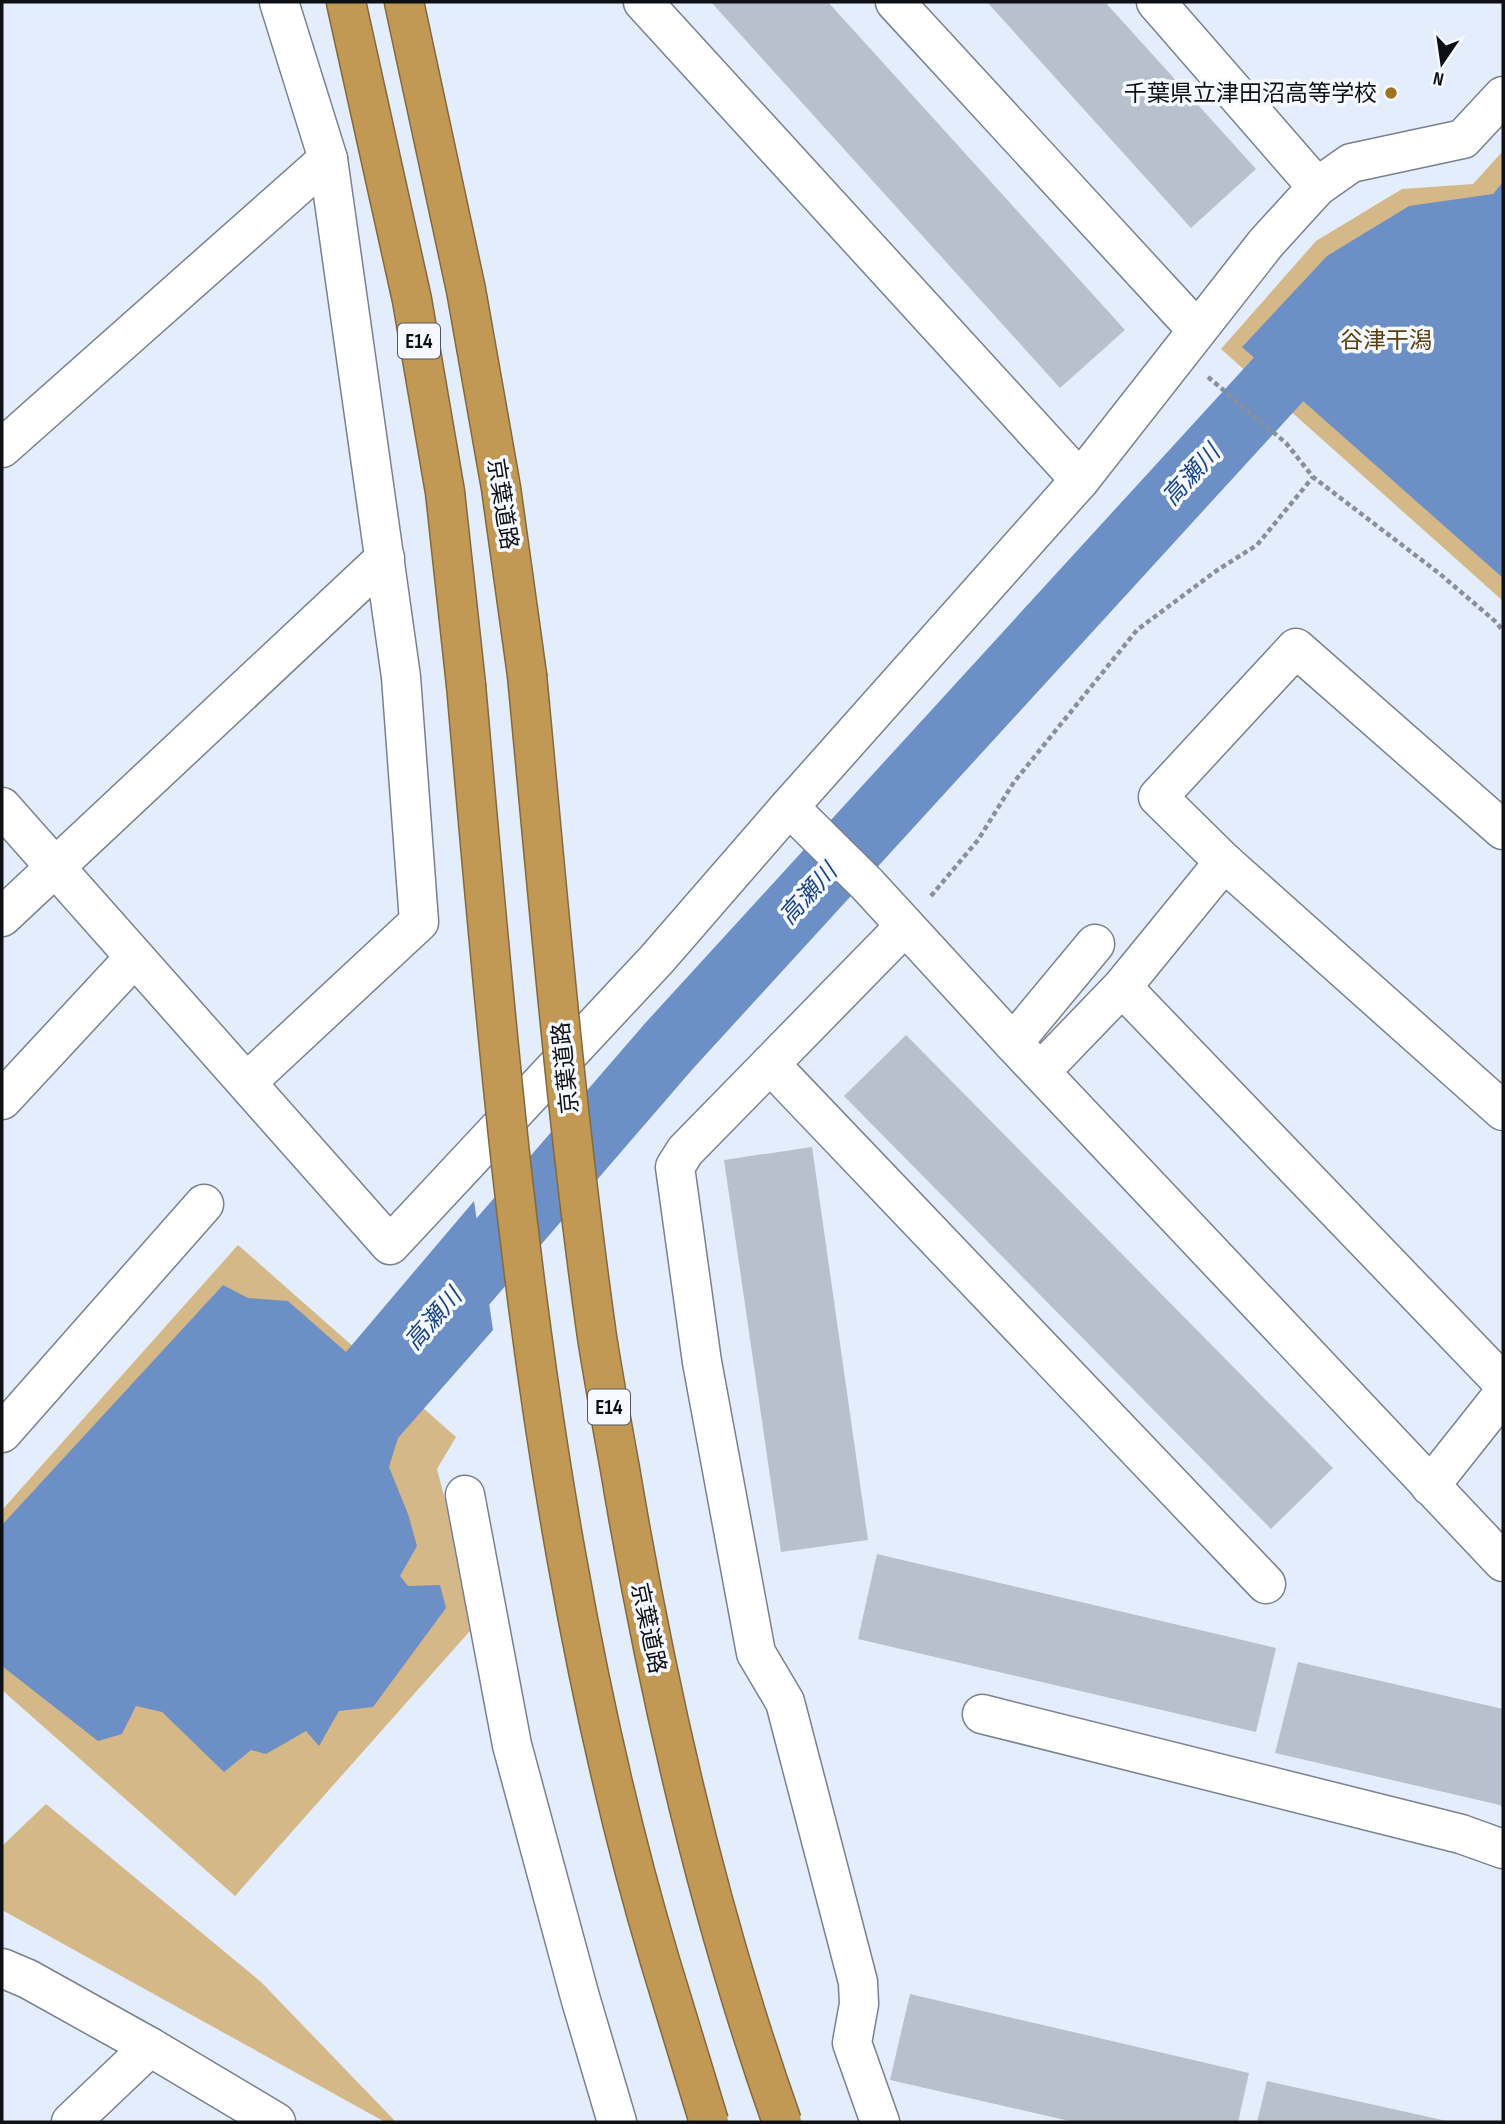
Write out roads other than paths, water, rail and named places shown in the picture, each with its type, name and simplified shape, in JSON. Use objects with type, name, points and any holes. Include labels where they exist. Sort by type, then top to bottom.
[{"type":"highway","name":"E14","points":[[346,2],[412,300],[445,492],[466,685],[502,1089],[535,1355],[567,1560],[605,1750],[659,1958],[709,2122]]},
{"type":"highway","name":"京葉道路","points":[[404,2],[470,316],[502,488],[527,675],[566,1082],[598,1339],[634,1552],[673,1742],[725,1942],[782,2122]]},
{"type":"street","points":[[247,1082],[418,922],[401,677],[328,159],[279,2]]},
{"type":"street","points":[[643,2],[1080,480]]},
{"type":"street","points":[[895,2],[1197,330]]},
{"type":"street","points":[[1156,2],[1317,187]]},
{"type":"street","points":[[2,807],[390,1245],[657,959],[797,814],[1080,480],[1266,243],[1317,187],[1351,163],[1463,139],[1503,96]]},
{"type":"street","points":[[2,448],[328,159]]},
{"type":"street","points":[[2,917],[385,558]]},
{"type":"street","points":[[1503,830],[1296,648],[1158,797],[1224,862],[1503,1111]]},
{"type":"street","points":[[797,814],[867,884],[1013,1043],[1503,1562]]},
{"type":"street","points":[[1041,1071],[1122,987],[1224,862]]},
{"type":"street","points":[[880,2122],[852,2043],[859,2004],[858,1982],[786,1702],[756,1653],[702,1362],[675,1167],[685,1151],[905,926]]},
{"type":"street","points":[[1013,1043],[1095,944]]},
{"type":"street","points":[[2,1100],[134,958]]},
{"type":"street","points":[[1122,987],[1503,1383]]},
{"type":"street","points":[[770,1064],[1266,1584]]},
{"type":"street","points":[[2,1433],[204,1204]]},
{"type":"street","points":[[1430,1486],[1503,1394]]},
{"type":"street","points":[[465,1495],[512,1745],[617,2122]]},
{"type":"street","points":[[982,1714],[1461,1834],[1503,1849]]},
{"type":"street","points":[[2,1968],[28,1979],[150,2047],[276,2122]]},
{"type":"street","points":[[71,2122],[150,2047]]},
{"type":"water","name":"谷津干潟","points":[[1503,182],[1503,578],[1242,347],[1327,256],[1409,206],[1493,194]]},
{"type":"water","points":[[474,1201],[493,1330],[398,1438],[389,1467],[408,1514],[417,1546],[400,1576],[408,1586],[440,1585],[446,1608],[373,1707],[339,1711],[319,1746],[306,1731],[266,1754],[251,1750],[224,1772],[162,1712],[136,1706],[122,1734],[98,1741],[2,1666],[2,1525],[223,1285],[248,1298],[288,1301],[346,1352]]},
{"type":"waterway","name":"高瀬川","points":[[422,1332],[669,1046],[1342,310],[1503,239]]},
{"type":"place","name":"千葉県立津田沼高等学校","points":[[1391,93]]}]
